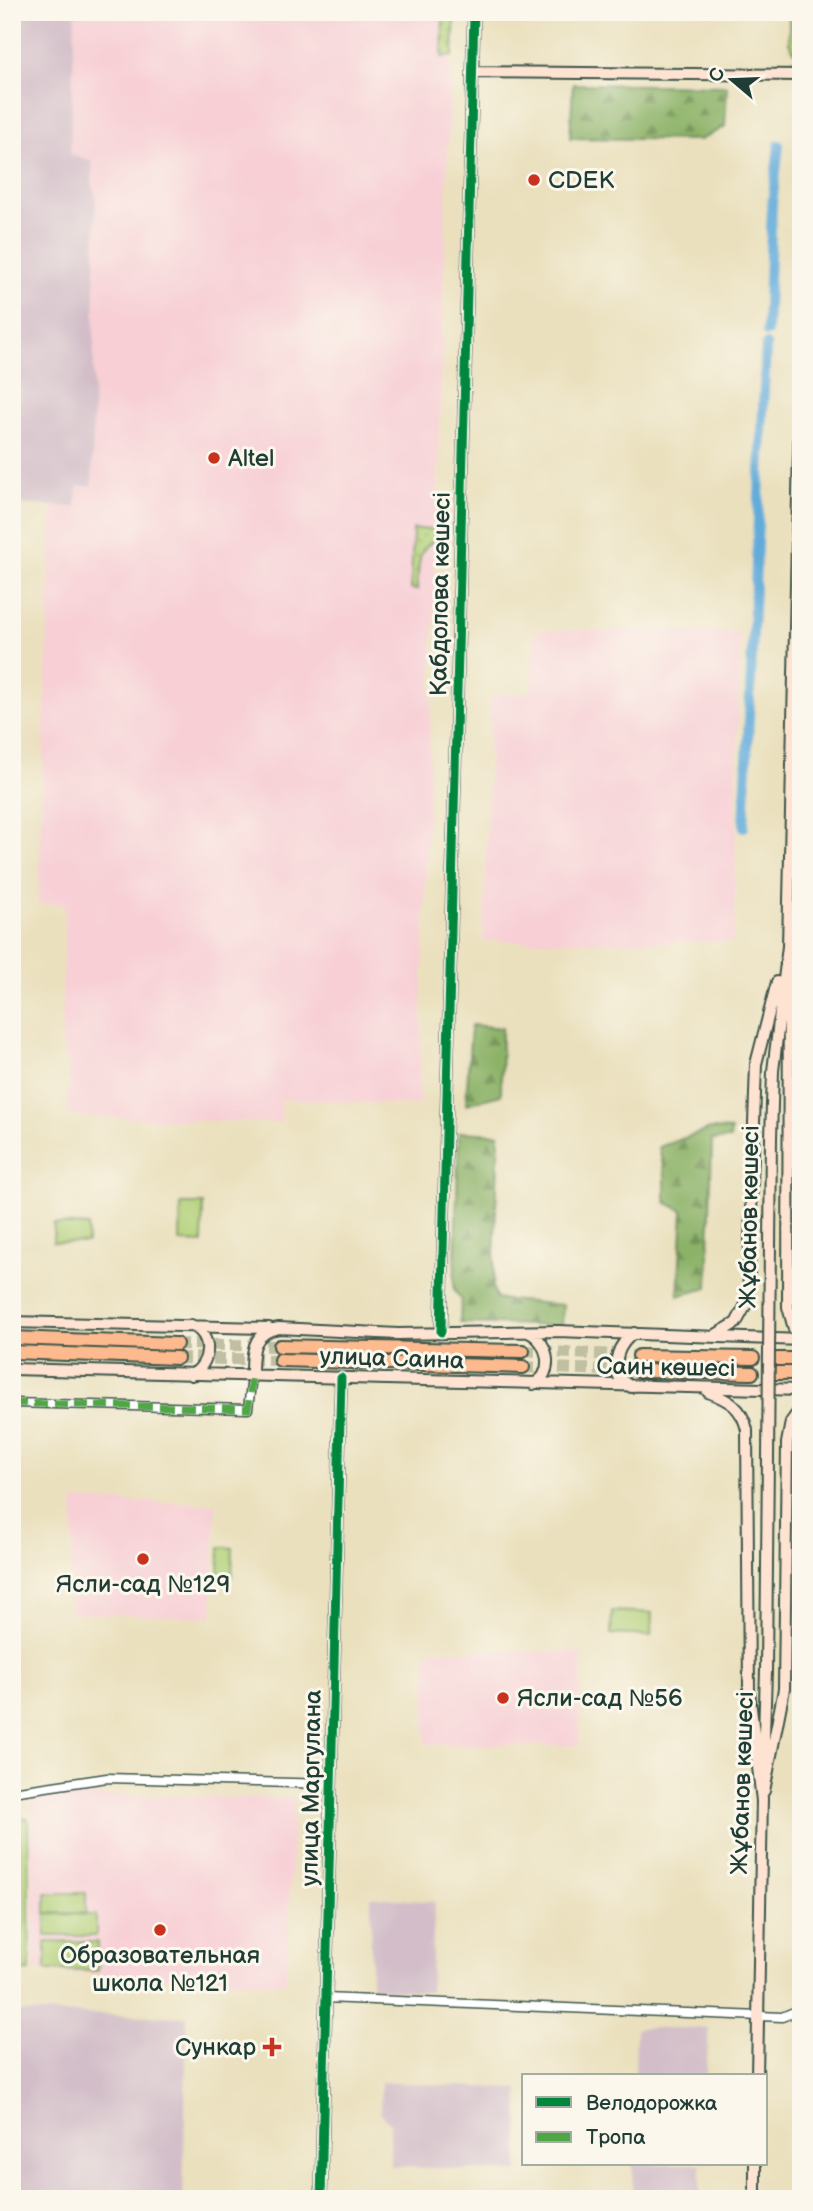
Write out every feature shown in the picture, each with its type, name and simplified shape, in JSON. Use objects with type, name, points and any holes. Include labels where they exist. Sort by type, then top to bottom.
[{"type":"main road","name":"Қабдолова көшесі","points":[[441,1332],[474,12]]},
{"type":"main road","points":[[473,72],[801,75]]},
{"type":"main road","name":"Жұбанов көшесі","points":[[757,2074],[766,1671],[771,1138],[773,1071],[788,946],[797,680],[801,359]]},
{"type":"main road","points":[[788,946],[795,1163],[788,1307],[793,1329],[801,1338]]},
{"type":"main road","points":[[712,1336],[736,1323],[748,1301],[756,1064],[788,946]]},
{"type":"main road","points":[[12,1322],[279,1328]]},
{"type":"main road","points":[[188,1376],[199,1370],[207,1353],[204,1335],[191,1325]]},
{"type":"main road","points":[[12,1368],[188,1376],[252,1376],[257,1339],[265,1331],[279,1328]]},
{"type":"main road","name":"Саин көшесі","points":[[279,1328],[398,1334],[525,1331],[801,1338]]},
{"type":"main road","points":[[525,1331],[540,1339],[547,1358],[542,1377],[530,1384]]},
{"type":"main road","points":[[634,1333],[621,1346],[616,1361],[620,1379],[634,1388]]},
{"type":"main road","points":[[12,1338],[176,1344]]},
{"type":"main road","points":[[280,1346],[523,1351]]},
{"type":"main road","points":[[12,1352],[177,1358]]},
{"type":"main road","name":"Саин көшесі","points":[[639,1356],[753,1358]]},
{"type":"main road","points":[[777,1359],[801,1359]]},
{"type":"main road","points":[[280,1360],[523,1367]]},
{"type":"main road","name":"Саин көшесі","points":[[638,1371],[752,1373]]},
{"type":"main road","points":[[776,1373],[801,1373]]},
{"type":"main road","name":"улица Саина","points":[[252,1376],[530,1384]]},
{"type":"main road","name":"улица Маргулана","points":[[321,2199],[341,1378]]},
{"type":"main road","name":"Саин көшесі","points":[[530,1384],[702,1390],[801,1390]]},
{"type":"main road","points":[[702,1390],[730,1401],[739,1409],[747,1430],[749,1692],[762,1801]]},
{"type":"main road","points":[[762,1801],[784,1689],[787,1443],[791,1422],[801,1408]]},
{"type":"main road","points":[[755,2166],[755,2199]]},
{"type":"street","points":[[12,1403],[248,1409],[252,1376]]},
{"type":"street","points":[[12,1792],[107,1778],[330,1784]]},
{"type":"street","points":[[326,1998],[782,2017],[801,2009]]},
{"type":"shaded area","points":[[12,12],[75,12],[70,154],[92,161],[92,185],[96,196],[92,486],[77,486],[76,507],[12,504]]},
{"type":"shaded area","points":[[75,12],[452,12],[419,1105],[282,1099],[281,1123],[68,1116],[69,1067],[61,1044],[65,904],[38,904],[52,506],[76,507],[77,486],[92,486],[96,196],[92,185],[92,161],[70,155]]},
{"type":"shaded area","points":[[535,630],[740,632],[734,942],[483,941],[491,694],[531,694]]},
{"type":"shaded area","name":"Ясли-сад №129","points":[[74,1500],[216,1504],[212,1617],[70,1613]]},
{"type":"shaded area","name":"Ясли-сад №56","points":[[427,1650],[581,1652],[579,1746],[425,1744]]},
{"type":"shaded area","name":"Образовательная школа №121","points":[[31,1795],[294,1798],[286,1983],[34,1971]]},
{"type":"shaded area","points":[[371,1897],[435,1902],[430,1992],[371,1988]]},
{"type":"shaded area","points":[[12,2012],[187,2017],[183,2199],[12,2199]]},
{"type":"shaded area","points":[[636,2028],[709,2028],[706,2074],[635,2074]]},
{"type":"shaded area","points":[[381,2082],[519,2089],[518,2172],[390,2166],[390,2123],[380,2112]]},
{"type":"shaded area","points":[[633,2166],[701,2166],[700,2193],[632,2195]]},
{"type":"green space","points":[[443,12],[455,12],[453,56],[442,57]]},
{"type":"green space","points":[[789,12],[800,12],[799,53],[795,53],[789,42]]},
{"type":"green space","points":[[573,84],[727,86],[725,127],[700,140],[570,138]]},
{"type":"green space","points":[[413,529],[443,530],[443,538],[427,546],[420,557],[417,590],[411,589]]},
{"type":"green space","points":[[471,1025],[502,1028],[501,1095],[466,1104]]},
{"type":"green space","points":[[710,1129],[731,1130],[730,1139],[712,1140],[708,1288],[678,1296],[683,1211],[665,1202],[665,1176],[659,1147]]},
{"type":"green space","points":[[459,1132],[499,1134],[493,1288],[497,1299],[563,1305],[562,1326],[460,1323],[461,1299],[454,1290]]},
{"type":"green space","points":[[181,1204],[203,1204],[202,1243],[180,1242]]},
{"type":"green space","points":[[54,1224],[88,1226],[87,1243],[53,1242]]},
{"type":"green space","points":[[220,1547],[233,1548],[232,1576],[219,1575]]},
{"type":"green space","points":[[612,1611],[652,1613],[651,1636],[611,1634]]},
{"type":"green space","points":[[28,1818],[30,1971],[12,1972],[12,1819]]},
{"type":"green space","points":[[46,1893],[86,1893],[86,1913],[46,1913]]},
{"type":"green space","points":[[46,1914],[96,1915],[96,1936],[46,1936]]},
{"type":"green space","points":[[46,1942],[98,1942],[98,1971],[46,1970]]},
{"type":"waterway","points":[[767,332],[772,205],[779,145]]},
{"type":"waterway","points":[[744,827],[766,345]]},
{"type":"tunnel","points":[[176,1344],[280,1346]]},
{"type":"tunnel","points":[[523,1351],[639,1356]]},
{"type":"tunnel","points":[[177,1358],[280,1360]]},
{"type":"tunnel","points":[[523,1367],[638,1371]]},
{"type":"marked path","points":[[12,1403],[248,1409],[252,1376]]},
{"type":"cycle path","points":[[441,1332],[474,12]]},
{"type":"cycle path","points":[[321,2199],[341,1378]]},
{"type":"place","name":"CDEK","points":[[534,180]]},
{"type":"place","name":"Altel","points":[[214,458]]},
{"type":"place","name":"Ясли-сад №129","points":[[143,1559]]},
{"type":"place","name":"Ясли-сад №56","points":[[503,1698]]},
{"type":"place","name":"Образовательная школа №121","points":[[160,1930]]},
{"type":"place","name":"Сункар","points":[[272,2047]]}]
